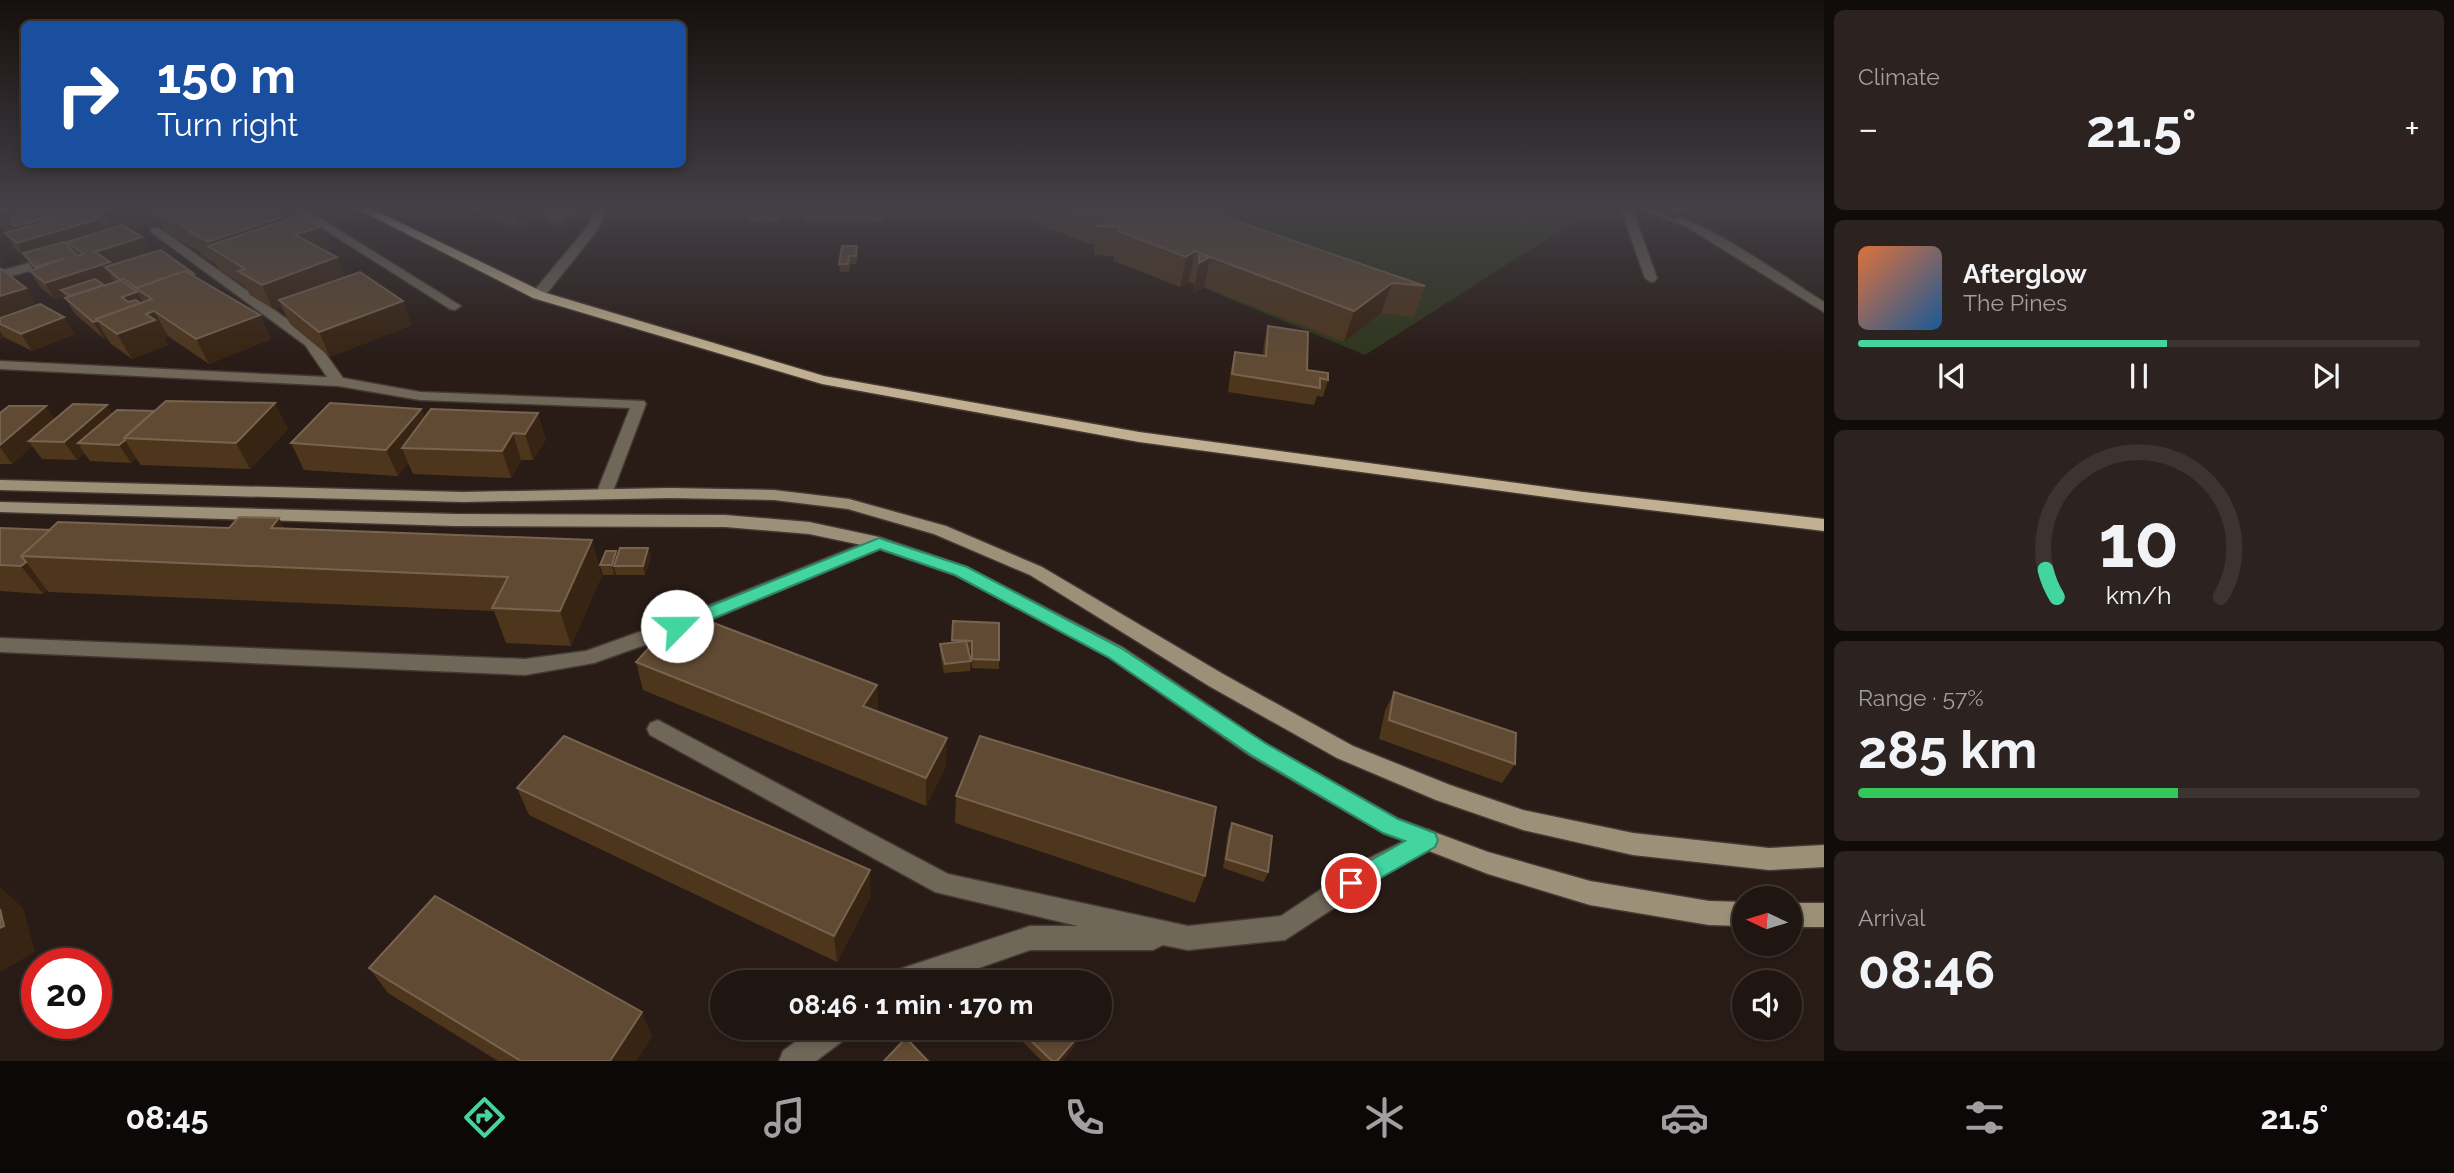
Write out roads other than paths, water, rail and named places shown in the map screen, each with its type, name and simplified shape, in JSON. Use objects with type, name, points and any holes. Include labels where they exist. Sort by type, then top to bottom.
[{"type":"main road","points":[[464,259],[538,295],[822,380],[1139,437],[1583,497],[1824,525]]},
{"type":"main road","points":[[0,485],[463,496],[774,495],[849,503],[940,530],[1036,572],[1216,680],[1345,752],[1444,793],[1523,820],[1633,844],[1769,859],[1824,856]]},
{"type":"main road","points":[[0,507],[455,520],[725,521],[809,528],[879,543],[961,571],[1115,652],[1258,749],[1391,826],[1489,863],[1590,893],[1709,913],[1732,914]]},
{"type":"main road","points":[[1802,915],[1823,916]]},
{"type":"street","points":[[0,275],[60,259]]},
{"type":"street","points":[[194,259],[310,342],[338,382]]},
{"type":"street","points":[[379,259],[456,306]]},
{"type":"street","points":[[538,295],[568,259]]},
{"type":"street","points":[[1644,259],[1651,278]]},
{"type":"street","points":[[1745,259],[1824,308]]},
{"type":"street","points":[[0,365],[338,382],[420,396],[639,404],[604,494]]},
{"type":"street","points":[[0,645],[525,667],[587,658],[677,626],[879,543]]},
{"type":"street","points":[[658,729],[944,884],[1188,938]]},
{"type":"street","points":[[935,970],[1030,938],[1188,938],[1285,928],[1374,868],[1428,840]]},
{"type":"street","points":[[793,1061],[821,1040]]}]
